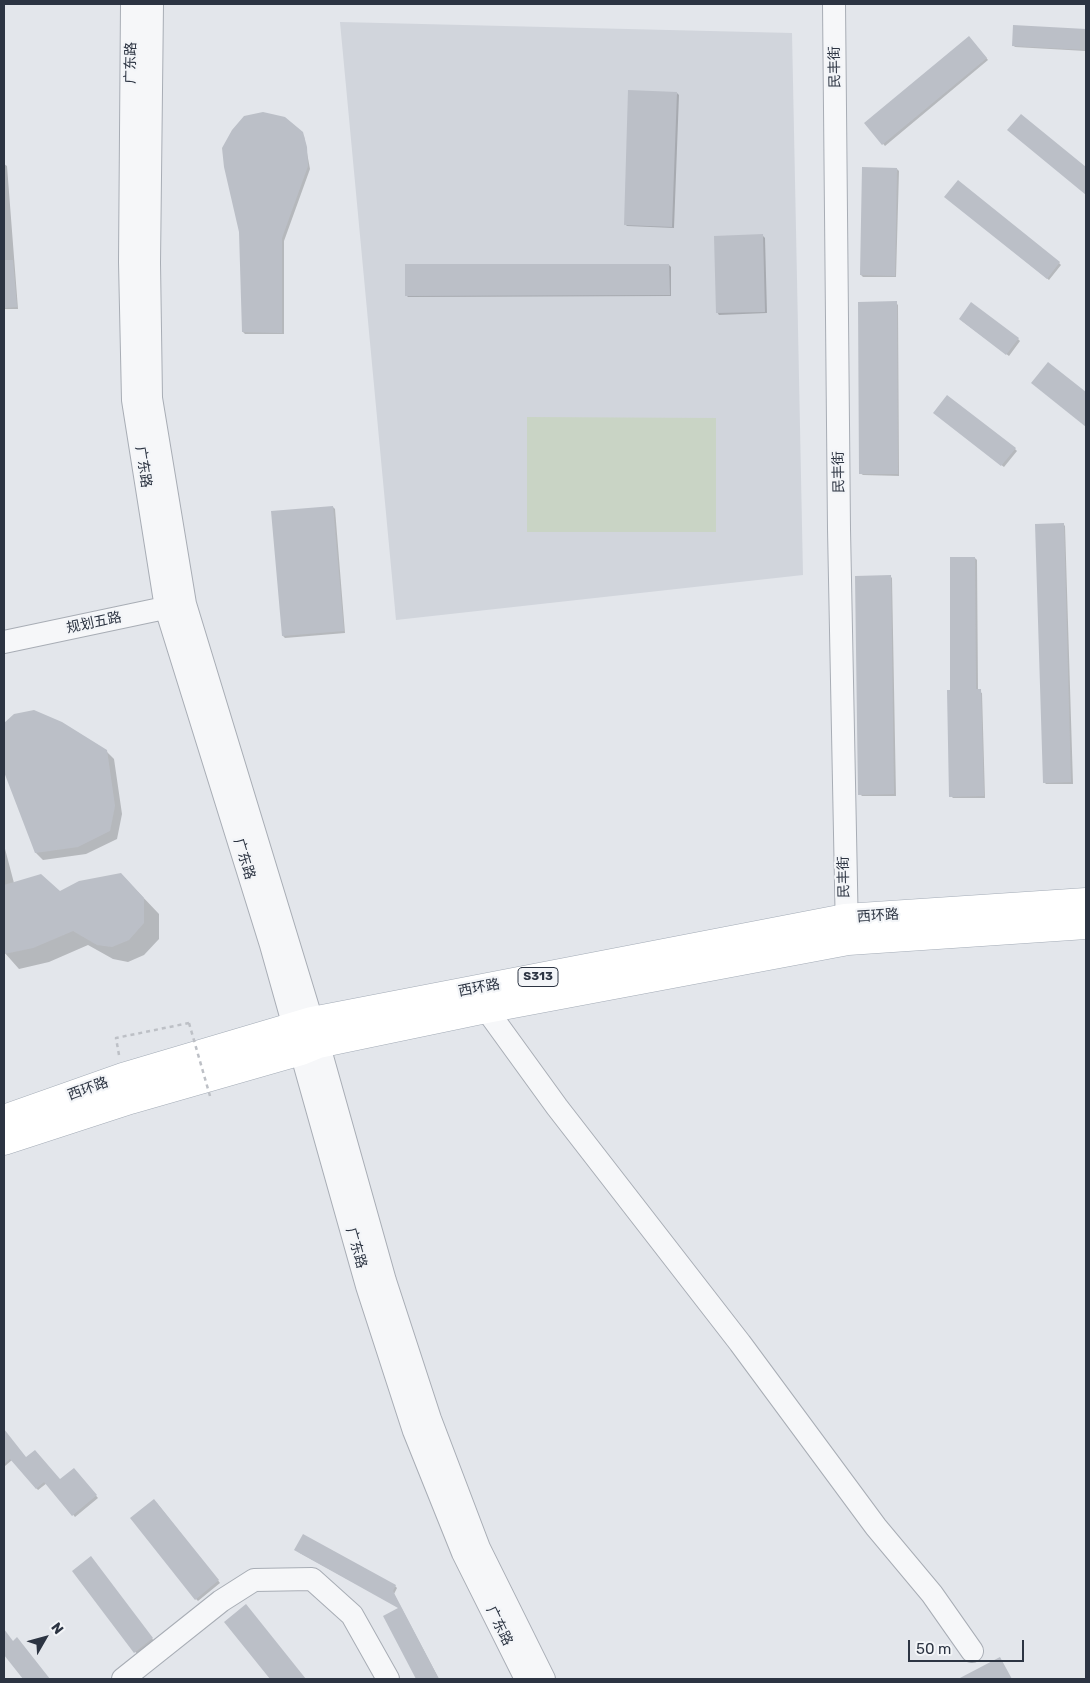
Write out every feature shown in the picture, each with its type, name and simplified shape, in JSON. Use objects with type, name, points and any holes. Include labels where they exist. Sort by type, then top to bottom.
[{"type":"main road","name":"西环路","points":[[4,1119],[123,1077],[306,1035],[846,929],[1086,902]]},
{"type":"main road","name":"西环路","points":[[4,1141],[130,1100],[306,1035],[486,1009],[846,929],[1086,925]]},
{"type":"street","name":"广东路","points":[[132,4],[130,262],[132,400],[175,606],[306,1035],[367,1286],[414,1431],[463,1553],[530,1676]]},
{"type":"street","name":"广东路","points":[[152,4],[148,263],[151,398],[175,606]]},
{"type":"street","name":"民丰街","points":[[834,4],[846,929]]},
{"type":"street","name":"规划五路","points":[[4,642],[175,606]]},
{"type":"street","points":[[486,1009],[556,1107],[740,1343],[876,1527],[932,1594],[972,1651]]},
{"type":"street","points":[[123,1679],[221,1601],[254,1580],[312,1579],[352,1615],[388,1679]]},
{"type":"path","points":[[116,1038],[189,1023],[210,1096]]},
{"type":"shaded area","points":[[340,22],[792,33],[803,575],[396,620]]},
{"type":"green space","points":[[527,417],[716,418],[716,532],[527,532]]},
{"type":"building","points":[[1013,25],[1086,29],[1086,50],[1012,46]]},
{"type":"building","points":[[969,36],[987,58],[882,145],[864,123]]},
{"type":"building","points":[[628,90],[677,92],[672,227],[624,225]]},
{"type":"building","points":[[263,112],[285,117],[303,132],[307,147],[308,166],[282,238],[282,333],[242,332],[239,232],[224,167],[222,148],[232,130],[244,116]]},
{"type":"building","points":[[1021,114],[1086,167],[1086,195],[1007,130]]},
{"type":"building","points":[[862,167],[897,168],[895,276],[860,275]]},
{"type":"building","points":[[958,180],[1060,262],[1047,279],[944,197]]},
{"type":"building","points":[[763,234],[765,312],[716,313],[714,236]]},
{"type":"building","points":[[4,260],[13,260],[17,307],[4,308]]},
{"type":"building","points":[[405,264],[669,264],[670,295],[405,296]]},
{"type":"building","points":[[897,301],[898,474],[859,474],[858,302]]},
{"type":"building","points":[[971,302],[1019,338],[1006,355],[959,319]]},
{"type":"building","points":[[1048,362],[1086,392],[1086,427],[1031,383]]},
{"type":"building","points":[[947,395],[1016,448],[1001,466],[933,413]]},
{"type":"building","points":[[333,506],[344,631],[282,636],[271,511]]},
{"type":"building","points":[[1064,523],[1071,782],[1043,783],[1035,524]]},
{"type":"building","points":[[950,557],[975,557],[976,689],[981,689],[984,796],[949,797],[947,690],[950,690]]},
{"type":"building","points":[[891,575],[894,794],[858,795],[855,576]]},
{"type":"building","points":[[34,710],[62,722],[107,750],[115,806],[110,831],[78,847],[35,853],[4,772],[4,723],[14,714]]},
{"type":"building","points":[[121,873],[144,898],[144,923],[129,940],[112,947],[97,945],[73,931],[33,948],[4,954],[4,885],[41,874],[60,891],[79,881]]},
{"type":"building","points":[[4,1429],[26,1457],[35,1450],[60,1479],[74,1468],[97,1495],[72,1516],[44,1482],[36,1489],[10,1459],[4,1464]]},
{"type":"building","points":[[154,1499],[219,1580],[195,1600],[130,1518]]},
{"type":"building","points":[[303,1534],[396,1585],[393,1591],[439,1679],[416,1679],[383,1616],[398,1608],[294,1550]]},
{"type":"building","points":[[91,1556],[153,1638],[134,1653],[72,1571]]},
{"type":"building","points":[[246,1604],[306,1679],[270,1679],[224,1622]]},
{"type":"building","points":[[4,1629],[13,1641],[17,1637],[50,1679],[23,1679],[4,1655]]},
{"type":"building","points":[[1000,1657],[1012,1679],[958,1679]]}]
